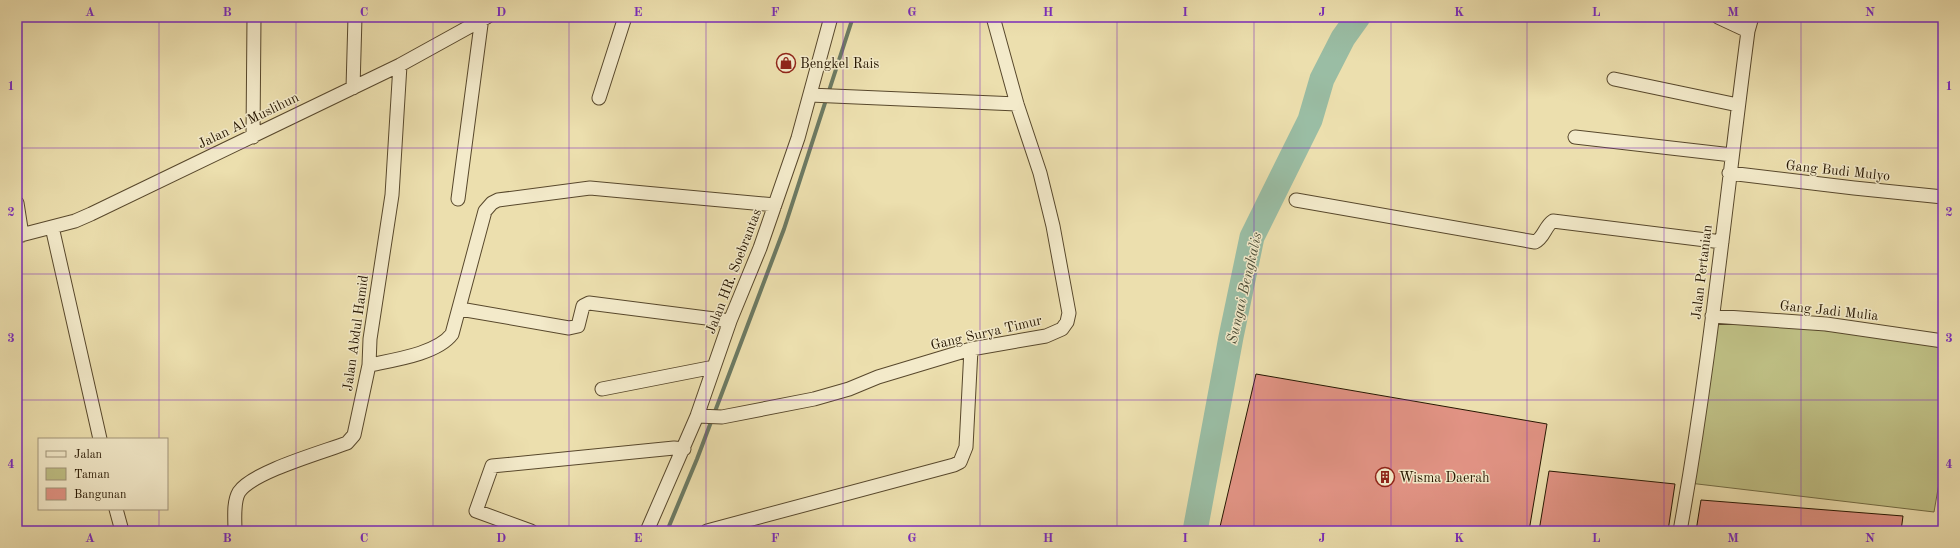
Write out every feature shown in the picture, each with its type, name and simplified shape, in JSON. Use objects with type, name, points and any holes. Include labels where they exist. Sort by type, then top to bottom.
[{"type":"street","points":[[253,137],[254,17]]},
{"type":"street","points":[[353,88],[355,17]]},
{"type":"street","points":[[599,98],[625,17]]},
{"type":"street","name":"Jalan HR. Soebrantas","points":[[647,531],[684,449],[701,416],[714,367],[730,321],[760,248],[798,138],[831,17]]},
{"type":"street","name":"Gang Surya Timur","points":[[701,416],[722,417],[814,399],[849,389],[878,377],[971,349],[1053,333],[1062,329],[1067,322],[1069,313],[1053,226],[1040,173],[1017,104],[993,17]]},
{"type":"street","points":[[1718,17],[1748,31]]},
{"type":"street","name":"Jalan Pertanian","points":[[1680,531],[1712,316],[1748,31],[1752,17]]},
{"type":"street","points":[[458,198],[483,18]]},
{"type":"street","name":"Jalan Al Muslihun","points":[[19,235],[75,221],[91,214],[400,65],[483,18]]},
{"type":"street","name":"Jalan Abdul Hamid","points":[[235,531],[236,499],[239,492],[247,483],[263,474],[347,443],[352,439],[355,432],[369,366],[370,338],[392,195],[400,65]]},
{"type":"street","points":[[1614,79],[1738,105]]},
{"type":"street","points":[[810,95],[1017,104]]},
{"type":"street","points":[[1574,137],[1732,155]]},
{"type":"street","name":"Gang Budi Mulyo","points":[[1729,173],[1854,188],[1943,196]]},
{"type":"street","points":[[369,366],[402,359],[444,344],[455,328],[485,211],[492,203],[498,200],[590,188],[775,205]]},
{"type":"street","points":[[1296,200],[1535,242],[1553,221],[1722,242]]},
{"type":"street","points":[[17,203],[19,235]]},
{"type":"street","points":[[52,227],[100,438]]},
{"type":"street","points":[[460,309],[569,328],[578,326],[583,306],[589,302],[730,321]]},
{"type":"street","name":"Gang Jadi Mulia","points":[[1712,316],[1826,324],[1943,341]]},
{"type":"street","points":[[706,531],[954,465],[960,462],[966,447],[971,349]]},
{"type":"street","points":[[602,389],[714,367]]},
{"type":"street","points":[[531,531],[476,511],[492,466],[674,448],[684,449]]},
{"type":"street","points":[[116,510],[122,531]]},
{"type":"green space","points":[[1706,320],[1820,330],[1943,345],[1943,460],[1934,512],[1689,483]]},
{"type":"building","name":"Wisma Daerah","points":[[1256,374],[1547,424],[1529,531],[1219,531]]},
{"type":"building","points":[[1549,471],[1675,484],[1668,531],[1539,531]]},
{"type":"building","points":[[1701,500],[1903,516],[1901,531],[1696,531]]},
{"type":"waterway","points":[[667,531],[697,459],[784,229],[853,17]]},
{"type":"waterway","name":"Sungai Bengkalis","points":[[1195,531],[1231,337],[1252,237],[1310,120],[1322,79],[1343,38],[1358,17]]},
{"type":"place","name":"Bengkel Rais","points":[[786,63]]},
{"type":"place","name":"Wisma Daerah","points":[[1385,477]]}]
